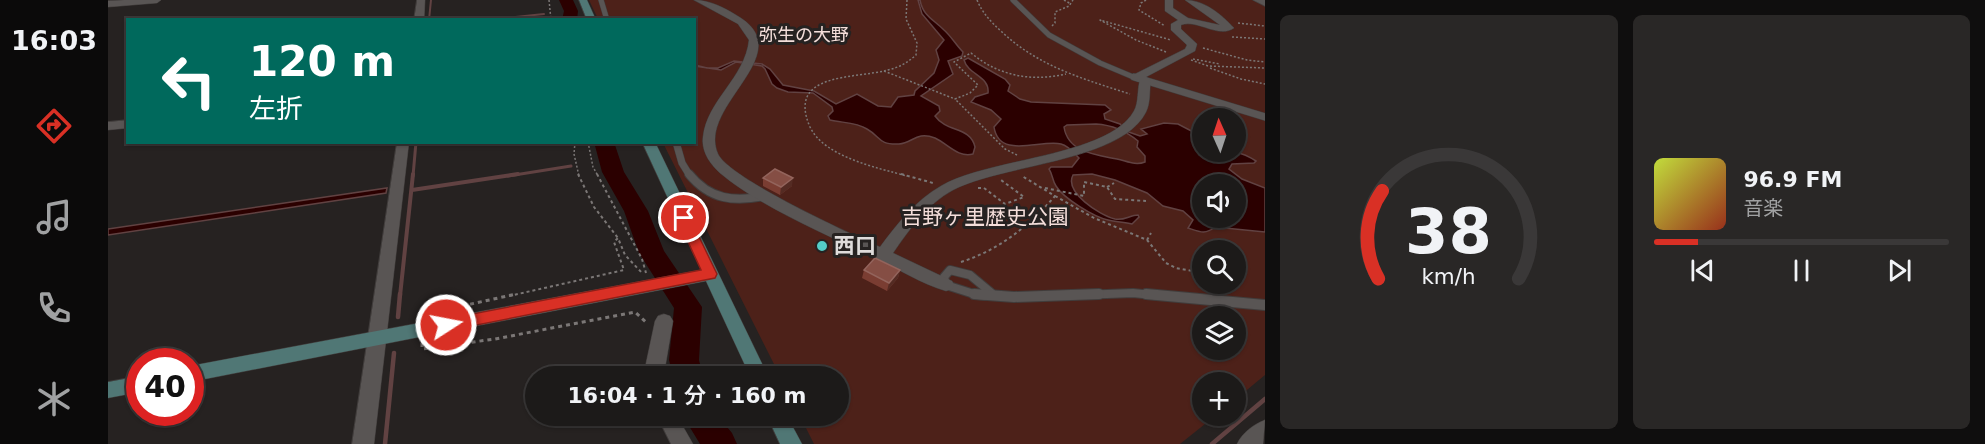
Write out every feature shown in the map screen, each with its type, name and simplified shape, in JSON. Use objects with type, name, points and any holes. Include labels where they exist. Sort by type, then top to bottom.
[{"type":"street","points":[[108,2],[157,0]]},
{"type":"street","points":[[419,18],[421,0]]},
{"type":"street","points":[[583,0],[591,18]]},
{"type":"street","points":[[698,0],[746,26],[755,39],[756,49],[708,129],[711,156],[726,172],[766,196],[946,285]]},
{"type":"street","points":[[1169,0],[1168,9],[1187,21],[1218,29],[1229,28],[1218,18],[1189,0]]},
{"type":"street","points":[[1257,0],[1265,3]]},
{"type":"street","points":[[884,254],[905,224],[947,188],[976,175],[1002,173],[1036,160],[1069,153],[1109,139],[1139,114],[1143,98],[1141,78],[1190,51],[1192,45],[1176,30],[1176,24],[1187,21]]},
{"type":"street","points":[[108,126],[126,124]]},
{"type":"street","points":[[363,444],[403,144]]},
{"type":"street","points":[[649,144],[702,276],[753,366]]},
{"type":"street","points":[[204,371],[649,282],[702,276]]},
{"type":"street","points":[[655,366],[664,321]]},
{"type":"street","points":[[108,390],[126,387]]},
{"type":"street","points":[[672,426],[682,444]]},
{"type":"street","points":[[782,426],[791,444]]},
{"type":"street","points":[[1248,444],[1265,429]]},
{"type":"lane","points":[[601,0],[607,18]]},
{"type":"lane","points":[[1013,0],[1048,34],[1091,59],[1141,78],[1265,117]]},
{"type":"lane","points":[[676,144],[678,159],[684,170],[706,190],[733,200],[766,196]]},
{"type":"lane","points":[[994,296],[971,274],[961,270],[950,270],[944,277],[946,285],[977,295],[994,296],[1133,293],[1265,305]]},
{"type":"path","points":[[549,0],[551,18]]},
{"type":"path","points":[[907,0],[905,19],[919,48],[916,56],[906,65],[830,80],[814,86],[807,94],[802,107],[807,124],[821,140],[844,156],[886,171],[925,180],[947,188]]},
{"type":"path","points":[[977,0],[982,13],[1020,49],[1066,74],[1143,98]]},
{"type":"path","points":[[1064,0],[1071,4]]},
{"type":"path","points":[[1048,34],[1055,23],[1055,12],[1071,4],[1072,0]]},
{"type":"path","points":[[1146,0],[1140,3],[1139,10],[1176,30]]},
{"type":"path","points":[[1218,18],[1240,24],[1265,26]]},
{"type":"path","points":[[1179,56],[1136,40],[1100,20],[1247,60],[1265,62]]},
{"type":"path","points":[[955,99],[970,93],[978,85],[954,62],[971,53],[983,64],[1004,73],[1048,76],[1066,74]]},
{"type":"path","points":[[1265,68],[1226,65],[1184,58],[1241,79],[1265,84]]},
{"type":"path","points":[[1208,66],[1226,65]]},
{"type":"path","points":[[884,71],[955,99],[1005,149],[1036,160]]},
{"type":"path","points":[[575,144],[574,168],[606,227],[618,238],[625,255],[649,282]]},
{"type":"path","points":[[588,144],[593,167],[642,259],[649,282]]},
{"type":"path","points":[[991,183],[982,186],[1005,204],[1024,197],[1002,173]]},
{"type":"path","points":[[1002,173],[1043,187],[1081,196],[1084,196],[1084,182],[1107,187],[1114,183]]},
{"type":"path","points":[[1043,187],[1094,218],[1147,240],[1166,263],[1176,268],[1192,271]]},
{"type":"path","points":[[1107,187],[1115,199],[1146,201]]},
{"type":"path","points":[[953,264],[984,255],[1033,221],[1055,196]]},
{"type":"path","points":[[1147,240],[1151,233]]},
{"type":"path","points":[[618,238],[614,242],[624,270],[421,315],[422,349],[495,339],[635,312],[649,324],[648,334]]},
{"type":"green space","name":"吉野ヶ里歴史公園","points":[[589,0],[1265,0],[1265,375],[1246,391],[1246,372],[1192,372],[1192,426],[1202,426],[1180,444],[814,444],[805,426],[849,426],[849,366],[775,366],[664,144],[696,144],[696,18],[598,18]]},
{"type":"shaded area","points":[[918,0],[920,0],[926,14],[947,32],[963,52],[962,56],[948,61],[953,74],[921,96],[939,106],[940,111],[935,116],[940,121],[963,132],[972,140],[975,147],[973,154],[958,152],[929,136],[899,144],[887,143],[863,127],[830,120],[828,116],[833,111],[832,107],[813,93],[788,92],[777,88],[772,84],[762,66],[736,62],[721,70],[708,68],[718,68],[734,61],[762,64],[770,69],[783,85],[814,91],[836,104],[857,94],[878,106],[891,107],[898,97],[914,95],[915,91],[934,73],[939,60],[936,50],[944,40],[922,14]]},
{"type":"shaded area","points":[[968,58],[1005,79],[1010,85],[1008,91],[1020,99],[1031,102],[1105,105],[1111,110],[1104,114],[1105,119],[1120,124],[1126,131],[1140,136],[1147,134],[1141,129],[1164,123],[1178,124],[1192,131],[1192,162],[1246,162],[1246,156],[1256,161],[1232,164],[1229,169],[1236,174],[1192,174],[1192,219],[1183,211],[1163,206],[1147,193],[1115,180],[1092,174],[1073,175],[1072,182],[1078,195],[1092,208],[1115,219],[1138,215],[1139,217],[1132,224],[1108,220],[1087,211],[1072,201],[1055,184],[1049,169],[1051,167],[1072,167],[1079,158],[1069,148],[1053,143],[1012,146],[997,137],[994,127],[1001,119],[991,110],[971,102],[975,97],[988,93],[988,87],[966,65],[964,60]],"holes":[[[1096,124],[1129,134],[1138,141],[1137,147],[1145,156],[1145,162],[1131,163],[1084,151],[1071,142],[1064,127]]]},
{"type":"shaded area","points":[[1246,181],[1265,188],[1265,232],[1225,228],[1246,228]]},
{"type":"shaded area","points":[[387,188],[386,193],[108,235],[108,229]]},
{"type":"shaded area","points":[[1192,222],[1192,228],[1214,228],[1202,232],[1188,228]]},
{"type":"building","points":[[775,169],[793,178],[781,187],[763,178]]},
{"type":"building","points":[[875,258],[900,270],[889,283],[864,270]]},
{"type":"waterway","points":[[429,18],[431,0]]},
{"type":"waterway","points":[[566,0],[571,11],[569,18]]},
{"type":"waterway","points":[[507,18],[544,14]]},
{"type":"waterway","points":[[413,176],[416,144]]},
{"type":"waterway","points":[[605,144],[613,172],[636,211],[652,253],[688,307],[686,366]]},
{"type":"waterway","points":[[508,176],[571,166]]},
{"type":"waterway","points":[[400,296],[413,174]]},
{"type":"waterway","points":[[412,190],[518,174]]},
{"type":"waterway","points":[[398,317],[400,294]]},
{"type":"waterway","points":[[385,444],[394,353]]},
{"type":"waterway","points":[[1212,444],[1265,399]]},
{"type":"waterway","points":[[706,426],[720,444]]},
{"type":"place","name":"西口","points":[[822,246]]},
{"type":"route","points":[[446,325],[710,274],[684,218]]},
{"type":"park label","name":"弥生の大野","points":[[804,35]]}]
